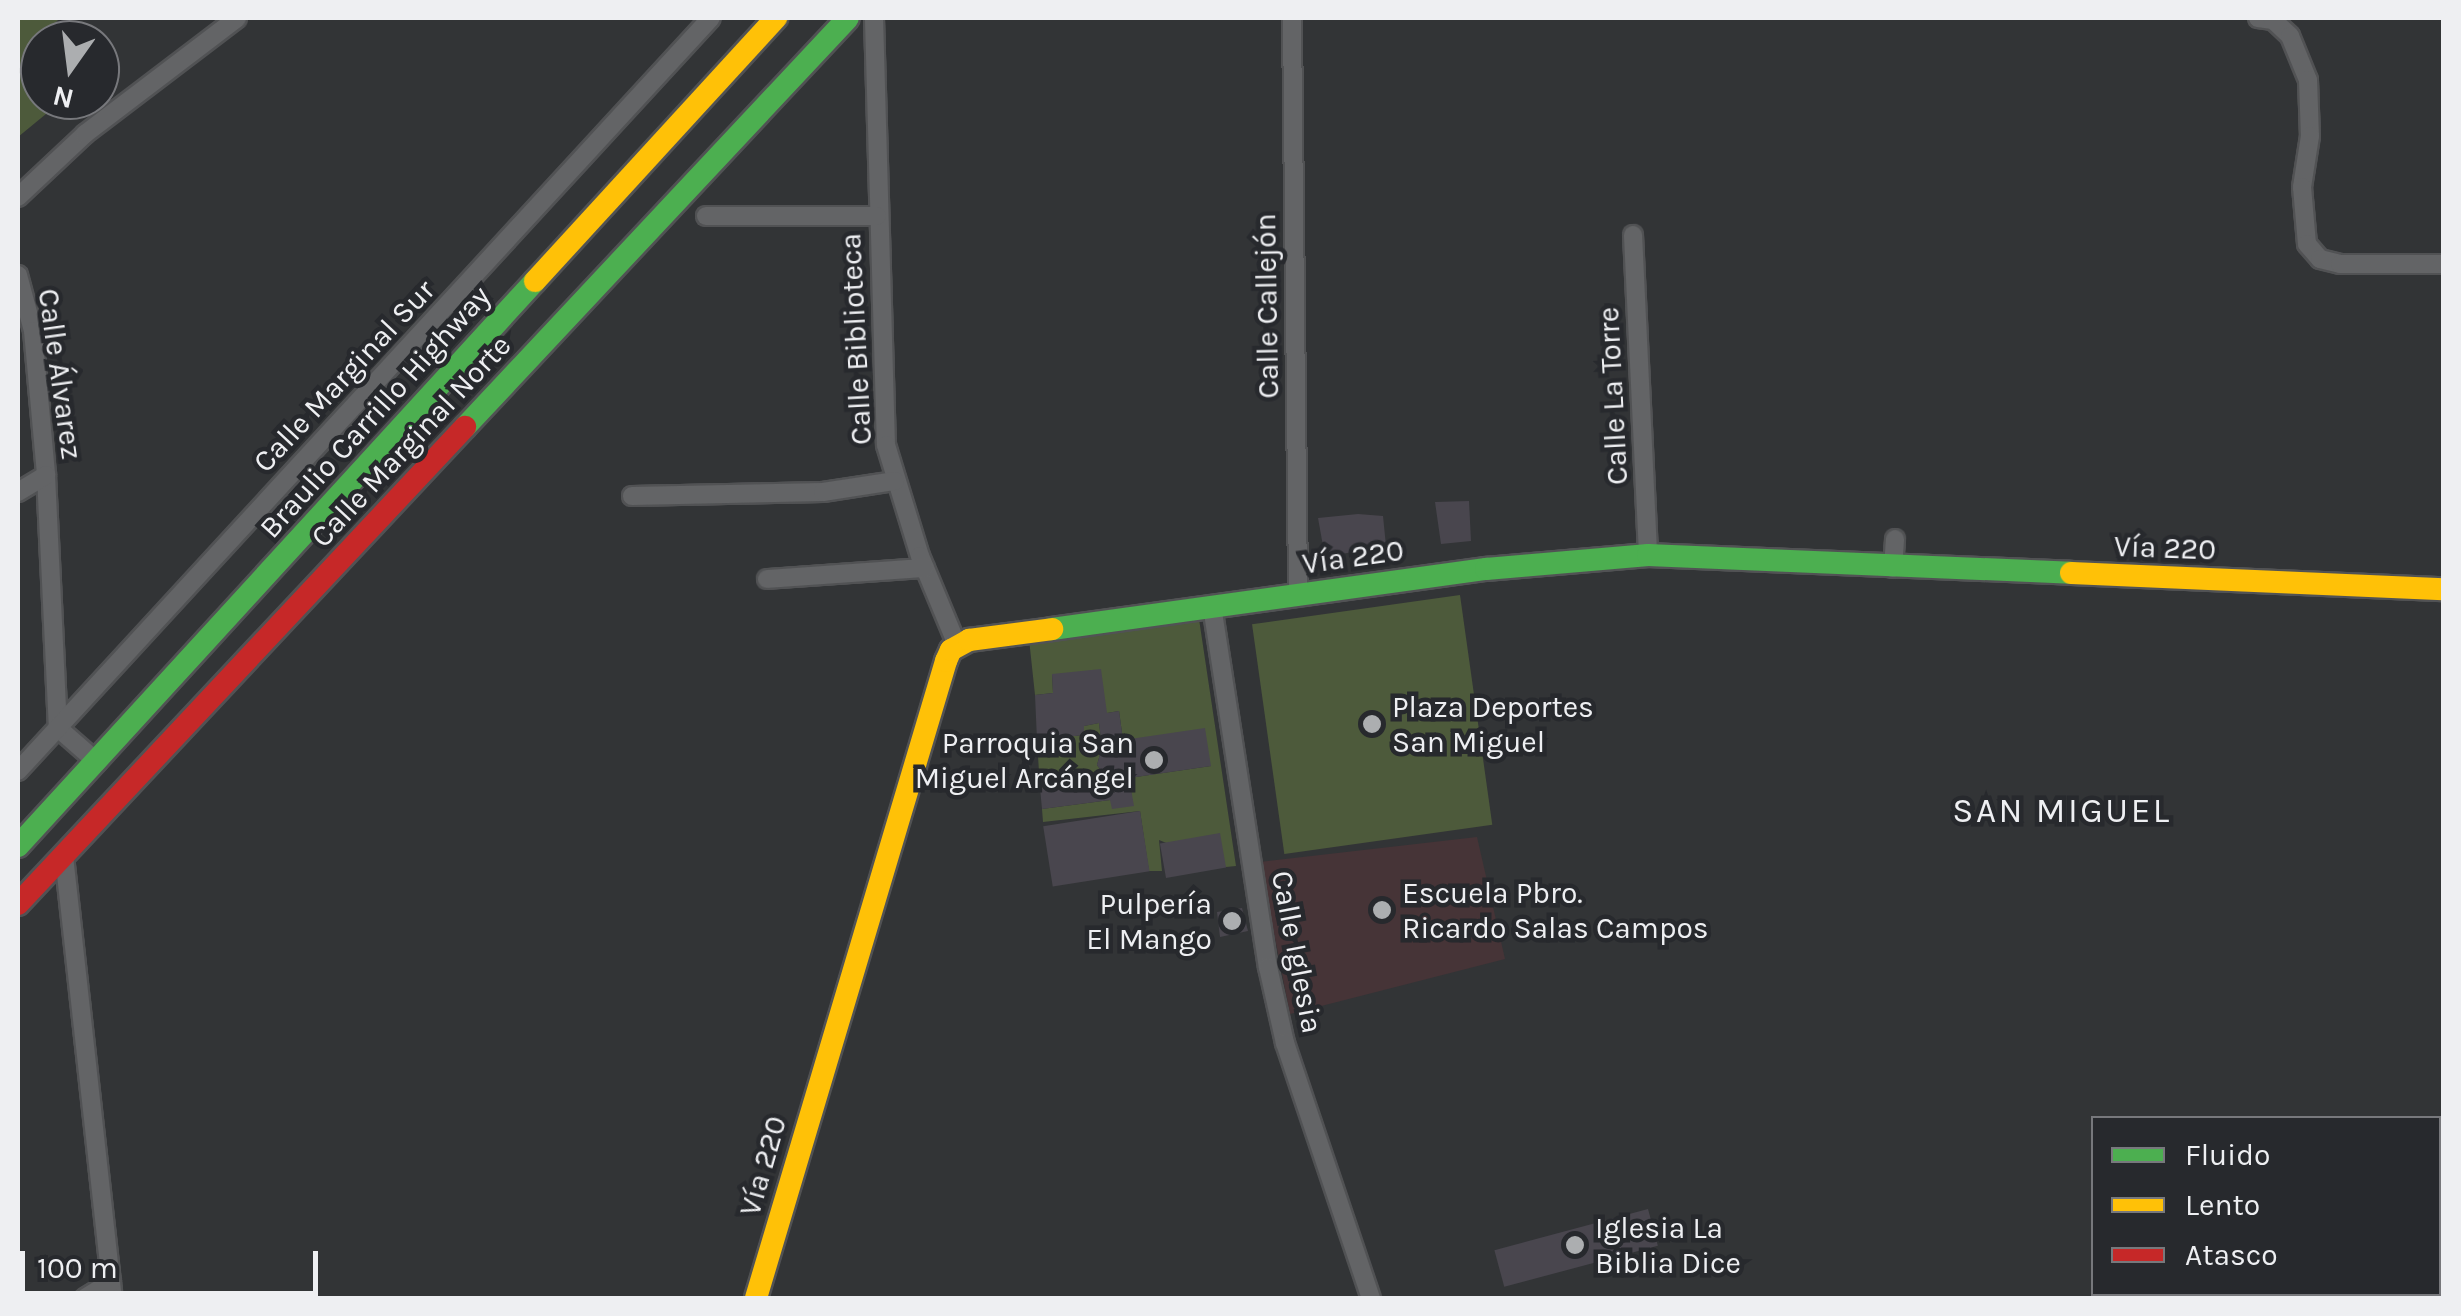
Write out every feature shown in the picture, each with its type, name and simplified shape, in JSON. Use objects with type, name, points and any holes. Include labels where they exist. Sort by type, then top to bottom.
[{"type":"main road","name":"Braulio Carrillo Highway","points":[[18,846],[776,18]]},
{"type":"main road","name":"Calle Marginal Norte","points":[[18,904],[848,18]]},
{"type":"main road","name":"Vía 220","points":[[756,1298],[900,807],[946,661],[957,645],[984,636],[1486,569],[1648,555],[2444,589]]},
{"type":"street","points":[[18,197],[85,134],[238,18]]},
{"type":"street","name":"Calle Marginal Sur","points":[[18,772],[711,18]]},
{"type":"street","name":"Calle Biblioteca","points":[[874,18],[884,428],[894,481],[957,645]]},
{"type":"street","name":"Calle Callejón","points":[[1292,18],[1298,594]]},
{"type":"street","points":[[2274,18],[2299,51],[2308,80],[2310,136],[2302,187],[2308,244],[2320,259],[2340,264],[2444,264]]},
{"type":"street","points":[[706,216],[878,216]]},
{"type":"street","name":"Calle La Torre","points":[[1633,235],[1648,555]]},
{"type":"street","name":"Calle Álvarez","points":[[18,275],[33,331],[46,475],[58,728]]},
{"type":"street","points":[[18,492],[46,475]]},
{"type":"street","points":[[632,496],[823,492],[894,481]]},
{"type":"street","points":[[1892,568],[1895,539]]},
{"type":"street","points":[[767,578],[925,568]]},
{"type":"street","name":"Calle Iglesia","points":[[1212,606],[1268,967],[1285,1043],[1371,1298]]},
{"type":"street","points":[[58,728],[97,762]]},
{"type":"street","points":[[64,856],[112,1290],[85,1298]]},
{"type":"shaded area","name":"Escuela Pbro. Ricardo Salas Campos","points":[[1477,837],[1505,959],[1290,1014],[1260,862]]},
{"type":"green space","points":[[18,18],[60,18],[20,20],[20,120],[39,120],[18,137]]},
{"type":"green space","name":"Plaza Deportes San Miguel","points":[[1460,595],[1492,825],[1284,854],[1252,624]]},
{"type":"green space","points":[[1199,619],[1236,866],[1226,867],[1159,840],[1162,871],[1149,871],[1140,811],[1043,822],[1042,809],[1110,800],[1133,805],[1129,778],[1211,766],[1123,740],[1119,711],[1107,713],[1052,674],[1053,693],[1035,695],[1029,639]]},
{"type":"green space","points":[[1099,723],[1102,747],[1097,765],[1107,779],[1040,788],[1037,740],[1084,735],[1084,726]]},
{"type":"building","points":[[1469,501],[1471,541],[1441,544],[1435,502]]},
{"type":"building","points":[[1383,516],[1386,546],[1325,557],[1318,518]]},
{"type":"building","points":[[1101,669],[1107,713],[1119,711],[1123,740],[1205,728],[1211,766],[1129,778],[1134,806],[1112,809],[1110,800],[1042,809],[1040,788],[1107,779],[1097,765],[1102,747],[1099,723],[1084,726],[1084,735],[1037,740],[1035,695],[1053,693],[1052,674]]},
{"type":"building","points":[[1140,811],[1150,871],[1053,887],[1043,826]]},
{"type":"building","points":[[1220,833],[1226,867],[1166,878],[1160,844]]},
{"type":"building","name":"Pulpería El Mango","points":[[1242,908],[1248,931],[1220,937],[1217,912]]},
{"type":"building","name":"Iglesia La Biblia Dice","points":[[1648,1209],[1658,1246],[1504,1287],[1494,1250]]},
{"type":"traffic: fast","points":[[465,427],[848,18]]},
{"type":"traffic: fast","points":[[18,846],[535,281]]},
{"type":"traffic: fast","points":[[1052,629],[1486,569],[1648,555],[2071,573]]},
{"type":"traffic: slow","points":[[535,281],[776,18]]},
{"type":"traffic: slow","points":[[2071,573],[2444,589]]},
{"type":"traffic: slow","points":[[756,1298],[946,661],[951,650],[969,640],[1052,629]]},
{"type":"traffic: jam","points":[[18,904],[465,427]]},
{"type":"place","name":"Plaza Deportes San Miguel","points":[[1372,724]]},
{"type":"place","name":"Parroquia San Miguel Arcángel","points":[[1154,760]]},
{"type":"place","name":"Escuela Pbro. Ricardo Salas Campos","points":[[1382,910]]},
{"type":"place","name":"Pulpería El Mango","points":[[1232,921]]},
{"type":"place","name":"Iglesia La Biblia Dice","points":[[1575,1245]]},
{"type":"district","name":"SAN MIGUEL","points":[[2062,811]]}]
